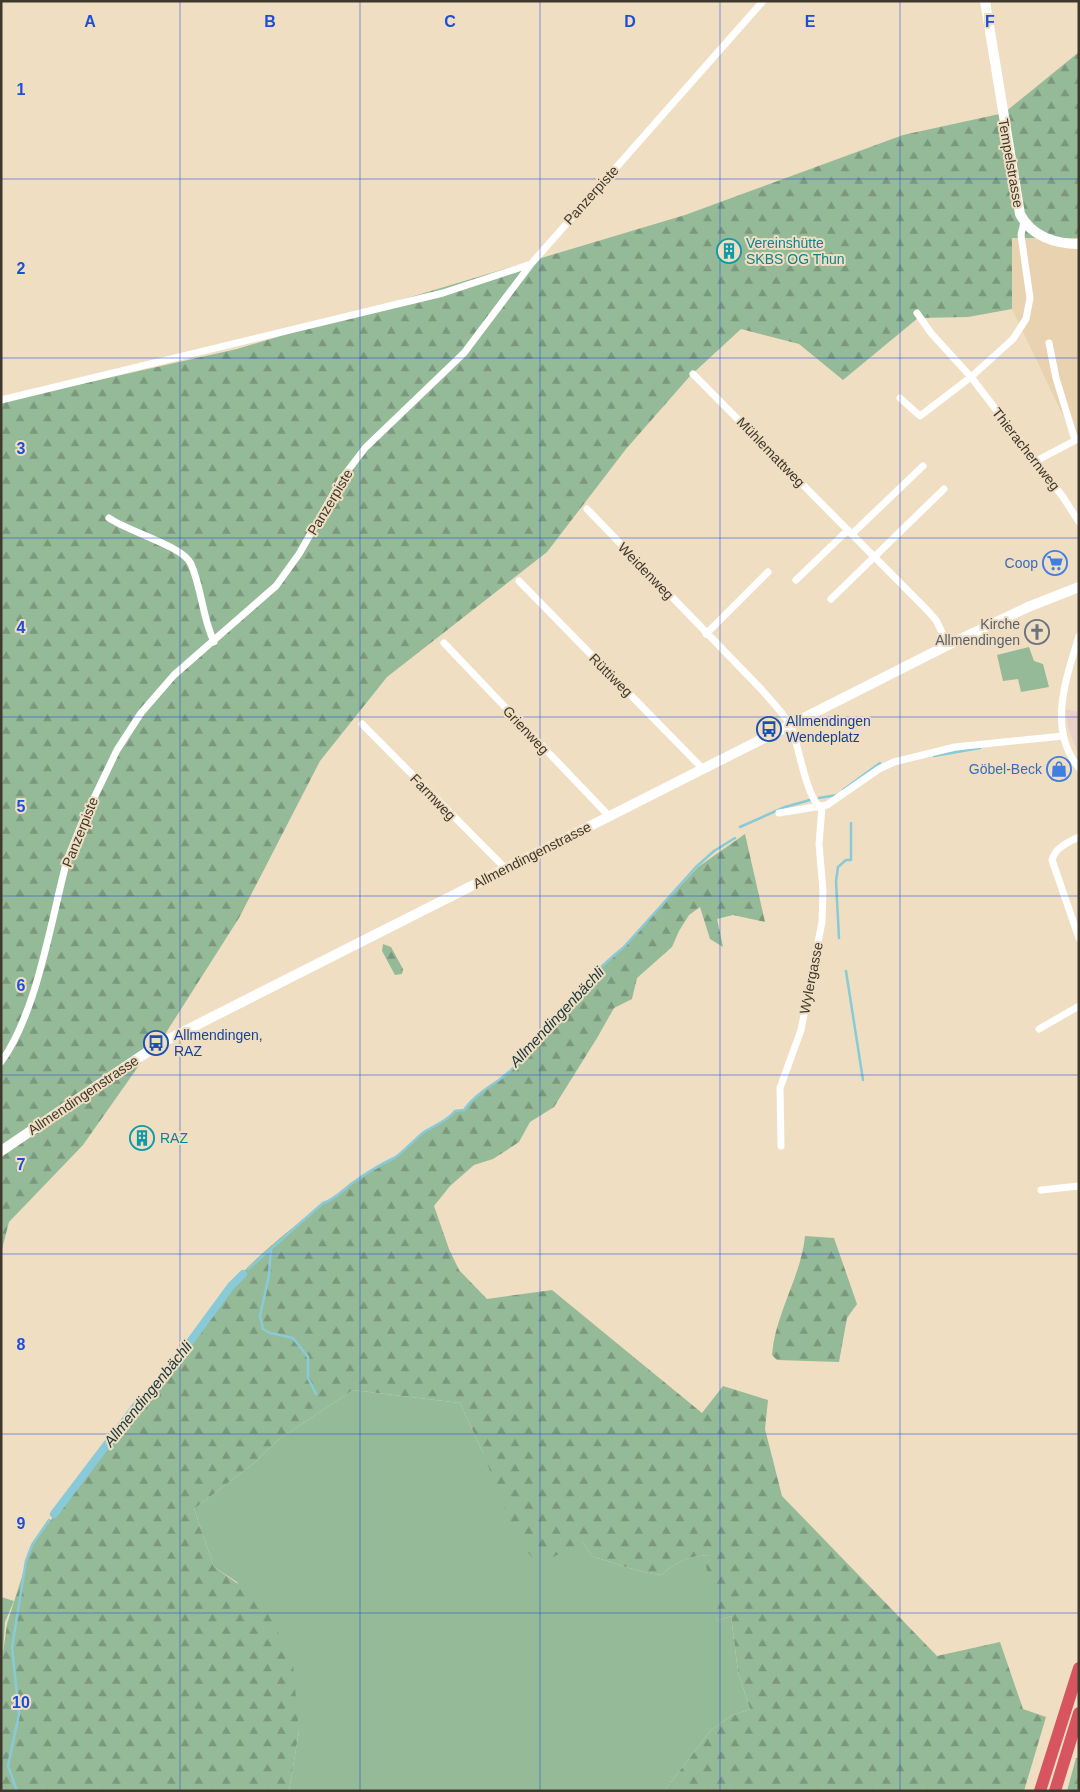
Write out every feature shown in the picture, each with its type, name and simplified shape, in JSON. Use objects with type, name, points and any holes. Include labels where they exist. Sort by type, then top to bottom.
[{"type":"highway","points":[[1040,1791],[1058,1729],[1079,1668]]},
{"type":"highway","points":[[1055,1791],[1079,1713]]},
{"type":"street","name":"Panzerpiste","points":[[1,1062],[31,998],[74,841],[126,735],[174,675],[276,586],[299,554],[343,477],[365,448],[460,358],[531,264],[763,1]]},
{"type":"street","name":"Tempelstrasse","points":[[985,1],[1018,206],[1024,222],[1042,236],[1079,244]]},
{"type":"street","points":[[900,398],[920,416],[971,377],[1013,339],[1026,319],[1030,298],[1021,235],[1024,222]]},
{"type":"street","points":[[1,400],[443,293],[531,264]]},
{"type":"street","name":"Thierachernweg","points":[[917,313],[931,333],[971,377],[1036,461],[1079,522]]},
{"type":"street","points":[[1036,461],[1077,440],[1056,378],[1049,342]]},
{"type":"street","name":"Mühlemattweg","points":[[693,374],[932,615],[948,644]]},
{"type":"street","points":[[796,580],[923,466]]},
{"type":"street","points":[[832,599],[944,489]]},
{"type":"street","name":"Weidenweg","points":[[587,509],[765,694],[789,724]]},
{"type":"street","points":[[109,518],[128,529],[179,551],[191,562],[207,628],[214,642]]},
{"type":"street","points":[[706,634],[768,572]]},
{"type":"street","name":"Rüttiweg","points":[[519,582],[703,769]]},
{"type":"street","name":"Allmendingenstrasse","points":[[1,1151],[159,1044],[948,644],[1028,607],[1079,587]]},
{"type":"street","points":[[1079,636],[1062,702],[1063,736],[1068,752],[1079,768]]},
{"type":"street","name":"Grienweg","points":[[444,643],[609,816]]},
{"type":"street","name":"Farmweg","points":[[362,724],[506,869]]},
{"type":"street","points":[[789,724],[812,795],[821,806]]},
{"type":"street","points":[[779,812],[832,803],[879,769],[894,762],[955,747],[1063,736]]},
{"type":"street","name":"Wylergasse","points":[[781,1146],[780,1088],[801,1030],[822,922],[823,891],[819,844],[821,806]]},
{"type":"street","points":[[1079,837],[1062,846],[1054,853],[1052,860],[1079,938]]},
{"type":"street","points":[[1039,1029],[1079,1006]]},
{"type":"street","points":[[1041,1190],[1079,1186]]},
{"type":"shaded area","points":[[1012,238],[1079,238],[1079,449],[1012,309]]},
{"type":"shaded area","points":[[1066,709],[1079,712],[1079,756],[1068,728]]},
{"type":"green space","points":[[1079,52],[1079,238],[1012,238],[1012,309],[968,317],[918,318],[843,380],[799,344],[741,329],[690,376],[626,449],[547,552],[387,677],[320,761],[239,918],[162,1039],[145,1057],[83,1145],[9,1222],[1,1253],[1,402],[237,349],[685,215],[903,135],[1004,113]]},
{"type":"green space","points":[[1029,647],[1034,661],[1043,664],[1049,687],[1021,692],[1018,679],[1003,681],[997,655]]},
{"type":"green space","points":[[745,834],[765,922],[733,915],[717,919],[723,947],[710,939],[700,907],[689,915],[672,947],[637,978],[632,999],[614,1008],[554,1107],[530,1122],[519,1142],[493,1159],[474,1165],[450,1186],[434,1206],[449,1249],[459,1270],[487,1299],[552,1290],[702,1413],[723,1386],[768,1400],[765,1429],[782,1496],[937,1656],[1000,1642],[1023,1709],[1046,1717],[1024,1791],[664,1791],[712,1729],[731,1716],[750,1709],[738,1672],[731,1616],[717,1621],[706,1566],[709,1556],[695,1556],[683,1560],[661,1575],[643,1572],[593,1557],[583,1543],[538,1564],[518,1541],[483,1453],[460,1403],[353,1390],[279,1439],[254,1463],[194,1509],[214,1567],[261,1600],[293,1665],[299,1731],[289,1791],[1,1791],[1,1653],[3,1653],[7,1624],[32,1545],[136,1406],[162,1379],[218,1302],[251,1264],[323,1203],[334,1198],[367,1173],[396,1157],[424,1132],[444,1121],[455,1111],[465,1110],[476,1097],[507,1074],[534,1048],[562,1011],[574,1001],[590,978],[623,948],[698,867]]},
{"type":"green space","points":[[383,944],[391,947],[403,969],[402,974],[395,975],[382,951]]},
{"type":"green space","points":[[805,1236],[834,1238],[857,1304],[847,1318],[839,1362],[777,1360],[772,1355],[778,1325],[799,1266]]},
{"type":"green space","points":[[353,1390],[460,1403],[483,1453],[583,1543],[593,1557],[643,1572],[661,1575],[683,1560],[695,1556],[709,1556],[717,1621],[731,1616],[738,1672],[750,1709],[731,1716],[712,1729],[664,1791],[289,1791],[299,1731],[237,1582],[214,1567],[194,1509],[254,1463],[279,1439]]},
{"type":"green space","points":[[1,1597],[14,1601],[5,1622],[3,1653],[1,1653]]},
{"type":"green space","points":[[1076,1758],[1079,1758],[1079,1791],[1067,1791]]},
{"type":"waterway","points":[[934,756],[980,748]]},
{"type":"waterway","points":[[843,790],[880,763]]},
{"type":"waterway","points":[[819,798],[837,795]]},
{"type":"waterway","name":"Allmendingenbächli","points":[[740,827],[785,807],[810,800]]},
{"type":"waterway","points":[[839,938],[836,881],[838,867],[846,860],[851,860],[851,823]]},
{"type":"waterway","name":"Allmendingenbächli","points":[[248,1269],[323,1203],[334,1198],[367,1173],[396,1157],[424,1132],[444,1121],[455,1111],[464,1110],[475,1097],[507,1074],[543,1038],[562,1011],[574,1001],[590,978],[623,948],[696,867],[714,851],[735,838]]},
{"type":"waterway","points":[[846,971],[863,1080]]},
{"type":"waterway","points":[[271,1249],[269,1275],[260,1316],[263,1329],[270,1333],[293,1338],[308,1357],[308,1378],[316,1394]]},
{"type":"waterway","name":"Allmendingenbächli","points":[[54,1514],[136,1406],[156,1388],[231,1286],[243,1274]]},
{"type":"waterway","name":"Allmendingenbächli","points":[[17,1791],[8,1766],[19,1714],[12,1647],[26,1561],[32,1545],[49,1520]]},
{"type":"place","name":"Vereinshütte SKBS OG Thun","points":[[729,251]]},
{"type":"place","name":"Coop","points":[[1055,563]]},
{"type":"place","name":"Kirche Allmendingen","points":[[1037,632]]},
{"type":"place","name":"Allmendingen Wendeplatz","points":[[769,729]]},
{"type":"place","name":"Göbel-Beck","points":[[1059,769]]},
{"type":"place","name":"Allmendingen, RAZ","points":[[156,1043]]},
{"type":"place","name":"RAZ","points":[[142,1138]]}]
